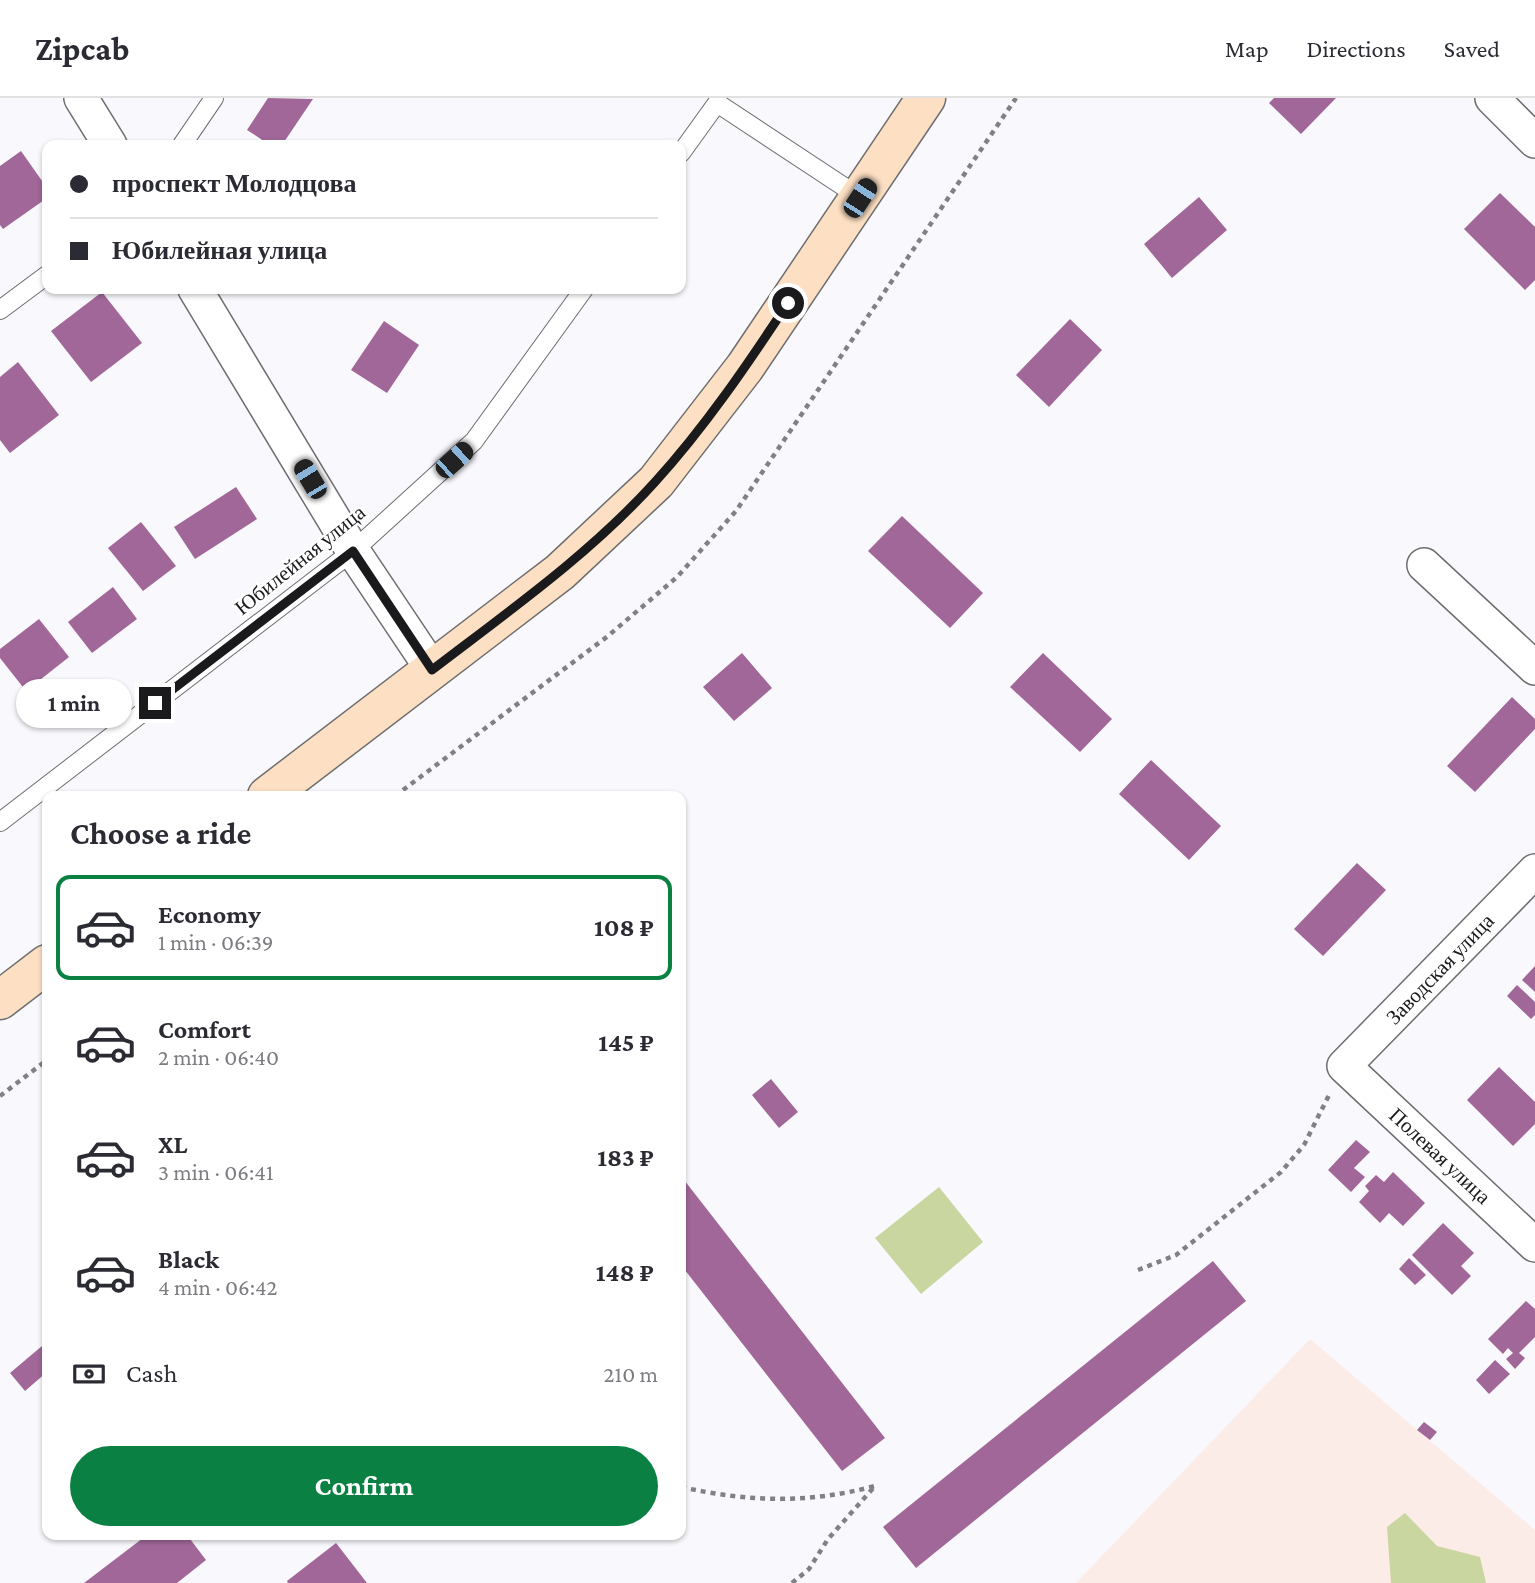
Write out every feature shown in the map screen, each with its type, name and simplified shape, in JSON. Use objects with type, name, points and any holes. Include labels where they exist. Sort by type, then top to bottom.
[{"type":"main road","points":[[274,791],[560,572],[656,482],[745,367],[926,98]]},
{"type":"main road","points":[[0,1000],[42,968]]},
{"type":"street","points":[[81,98],[107,140]]},
{"type":"street","points":[[1492,98],[1535,141]]},
{"type":"street","points":[[198,294],[353,551],[432,670]]},
{"type":"street","points":[[1424,565],[1535,668]]},
{"type":"street","name":"Заводская улица","points":[[1344,1066],[1535,871]]},
{"type":"street","name":"Полевая улица","points":[[1344,1066],[1535,1245]]},
{"type":"lane","points":[[185,140],[214,98]]},
{"type":"lane","points":[[686,146],[717,103],[860,198]]},
{"type":"lane","points":[[0,310],[42,279]]},
{"type":"lane","name":"Юбилейная улица","points":[[0,822],[353,551],[474,442],[580,294]]},
{"type":"path","points":[[402,791],[608,636],[677,577],[736,511],[1016,98]]},
{"type":"path","points":[[0,1096],[42,1064]]},
{"type":"path","points":[[1138,1270],[1176,1255],[1281,1172],[1304,1145],[1344,1066]]},
{"type":"path","points":[[686,1488],[761,1501],[837,1496],[875,1486],[828,1539],[809,1569],[792,1583]]},
{"type":"shaded area","points":[[1310,1339],[1535,1530],[1535,1583],[1076,1583]]},
{"type":"green space","points":[[939,1187],[983,1242],[921,1294],[875,1238]]},
{"type":"green space","points":[[1405,1513],[1437,1546],[1480,1557],[1486,1583],[1391,1583],[1387,1527]]},
{"type":"building","points":[[268,98],[313,99],[285,140],[262,140],[247,130]]},
{"type":"building","points":[[1274,98],[1336,98],[1301,134],[1269,103]]},
{"type":"building","points":[[21,151],[42,181],[42,202],[3,229],[0,225],[0,166]]},
{"type":"building","points":[[1500,193],[1535,227],[1535,280],[1525,290],[1464,229]]},
{"type":"building","points":[[1199,197],[1227,230],[1172,278],[1144,244]]},
{"type":"building","points":[[99,294],[104,294],[142,343],[91,382],[51,331]]},
{"type":"building","points":[[1070,319],[1102,350],[1049,407],[1016,375]]},
{"type":"building","points":[[384,321],[419,345],[387,393],[351,370]]},
{"type":"building","points":[[18,362],[59,415],[10,453],[0,440],[0,377]]},
{"type":"building","points":[[236,487],[257,519],[195,559],[174,527]]},
{"type":"building","points":[[902,516],[983,593],[950,628],[868,551]]},
{"type":"building","points":[[141,522],[176,566],[143,591],[108,548]]},
{"type":"building","points":[[113,587],[137,619],[92,653],[68,622]]},
{"type":"building","points":[[39,619],[69,657],[26,691],[0,658],[0,649]]},
{"type":"building","points":[[742,653],[772,688],[734,721],[703,687]]},
{"type":"building","points":[[1043,653],[1112,719],[1080,752],[1010,687]]},
{"type":"building","points":[[1512,697],[1535,719],[1535,729],[1475,792],[1447,766]]},
{"type":"building","points":[[1151,760],[1221,826],[1189,860],[1119,794]]},
{"type":"building","points":[[1357,863],[1386,890],[1323,956],[1294,929]]},
{"type":"building","points":[[1535,966],[1535,992],[1522,980]]},
{"type":"building","points":[[1517,985],[1535,1002],[1535,1015],[1531,1019],[1507,996]]},
{"type":"building","points":[[1499,1067],[1535,1102],[1535,1124],[1513,1146],[1467,1100]]},
{"type":"building","points":[[771,1079],[798,1112],[779,1128],[752,1095]]},
{"type":"building","points":[[1356,1140],[1370,1152],[1354,1168],[1365,1177],[1351,1192],[1328,1170]]},
{"type":"building","points":[[1393,1172],[1425,1203],[1403,1226],[1389,1213],[1380,1223],[1359,1202],[1369,1191],[1365,1186],[1376,1175],[1384,1182]]},
{"type":"building","points":[[686,1182],[885,1438],[842,1471],[686,1271]]},
{"type":"building","points":[[1443,1223],[1474,1253],[1461,1266],[1471,1276],[1452,1295],[1412,1255]]},
{"type":"building","points":[[1409,1258],[1426,1275],[1415,1285],[1399,1269]]},
{"type":"building","points":[[1213,1261],[1246,1301],[916,1568],[883,1527]]},
{"type":"building","points":[[1526,1301],[1535,1309],[1535,1337],[1519,1353],[1525,1358],[1515,1369],[1506,1359],[1513,1353],[1508,1348],[1503,1354],[1488,1339]]},
{"type":"building","points":[[42,1346],[42,1376],[25,1391],[10,1373]]},
{"type":"building","points":[[1495,1360],[1510,1374],[1489,1394],[1476,1380]]},
{"type":"building","points":[[1424,1422],[1437,1432],[1430,1440],[1417,1430]]},
{"type":"building","points":[[140,1540],[191,1540],[206,1560],[177,1583],[84,1583]]},
{"type":"building","points":[[336,1543],[367,1583],[288,1583],[287,1581]]},
{"type":"route","points":[[155,703],[353,551],[432,670],[560,572],[656,482],[700,429],[788,303]]}]
